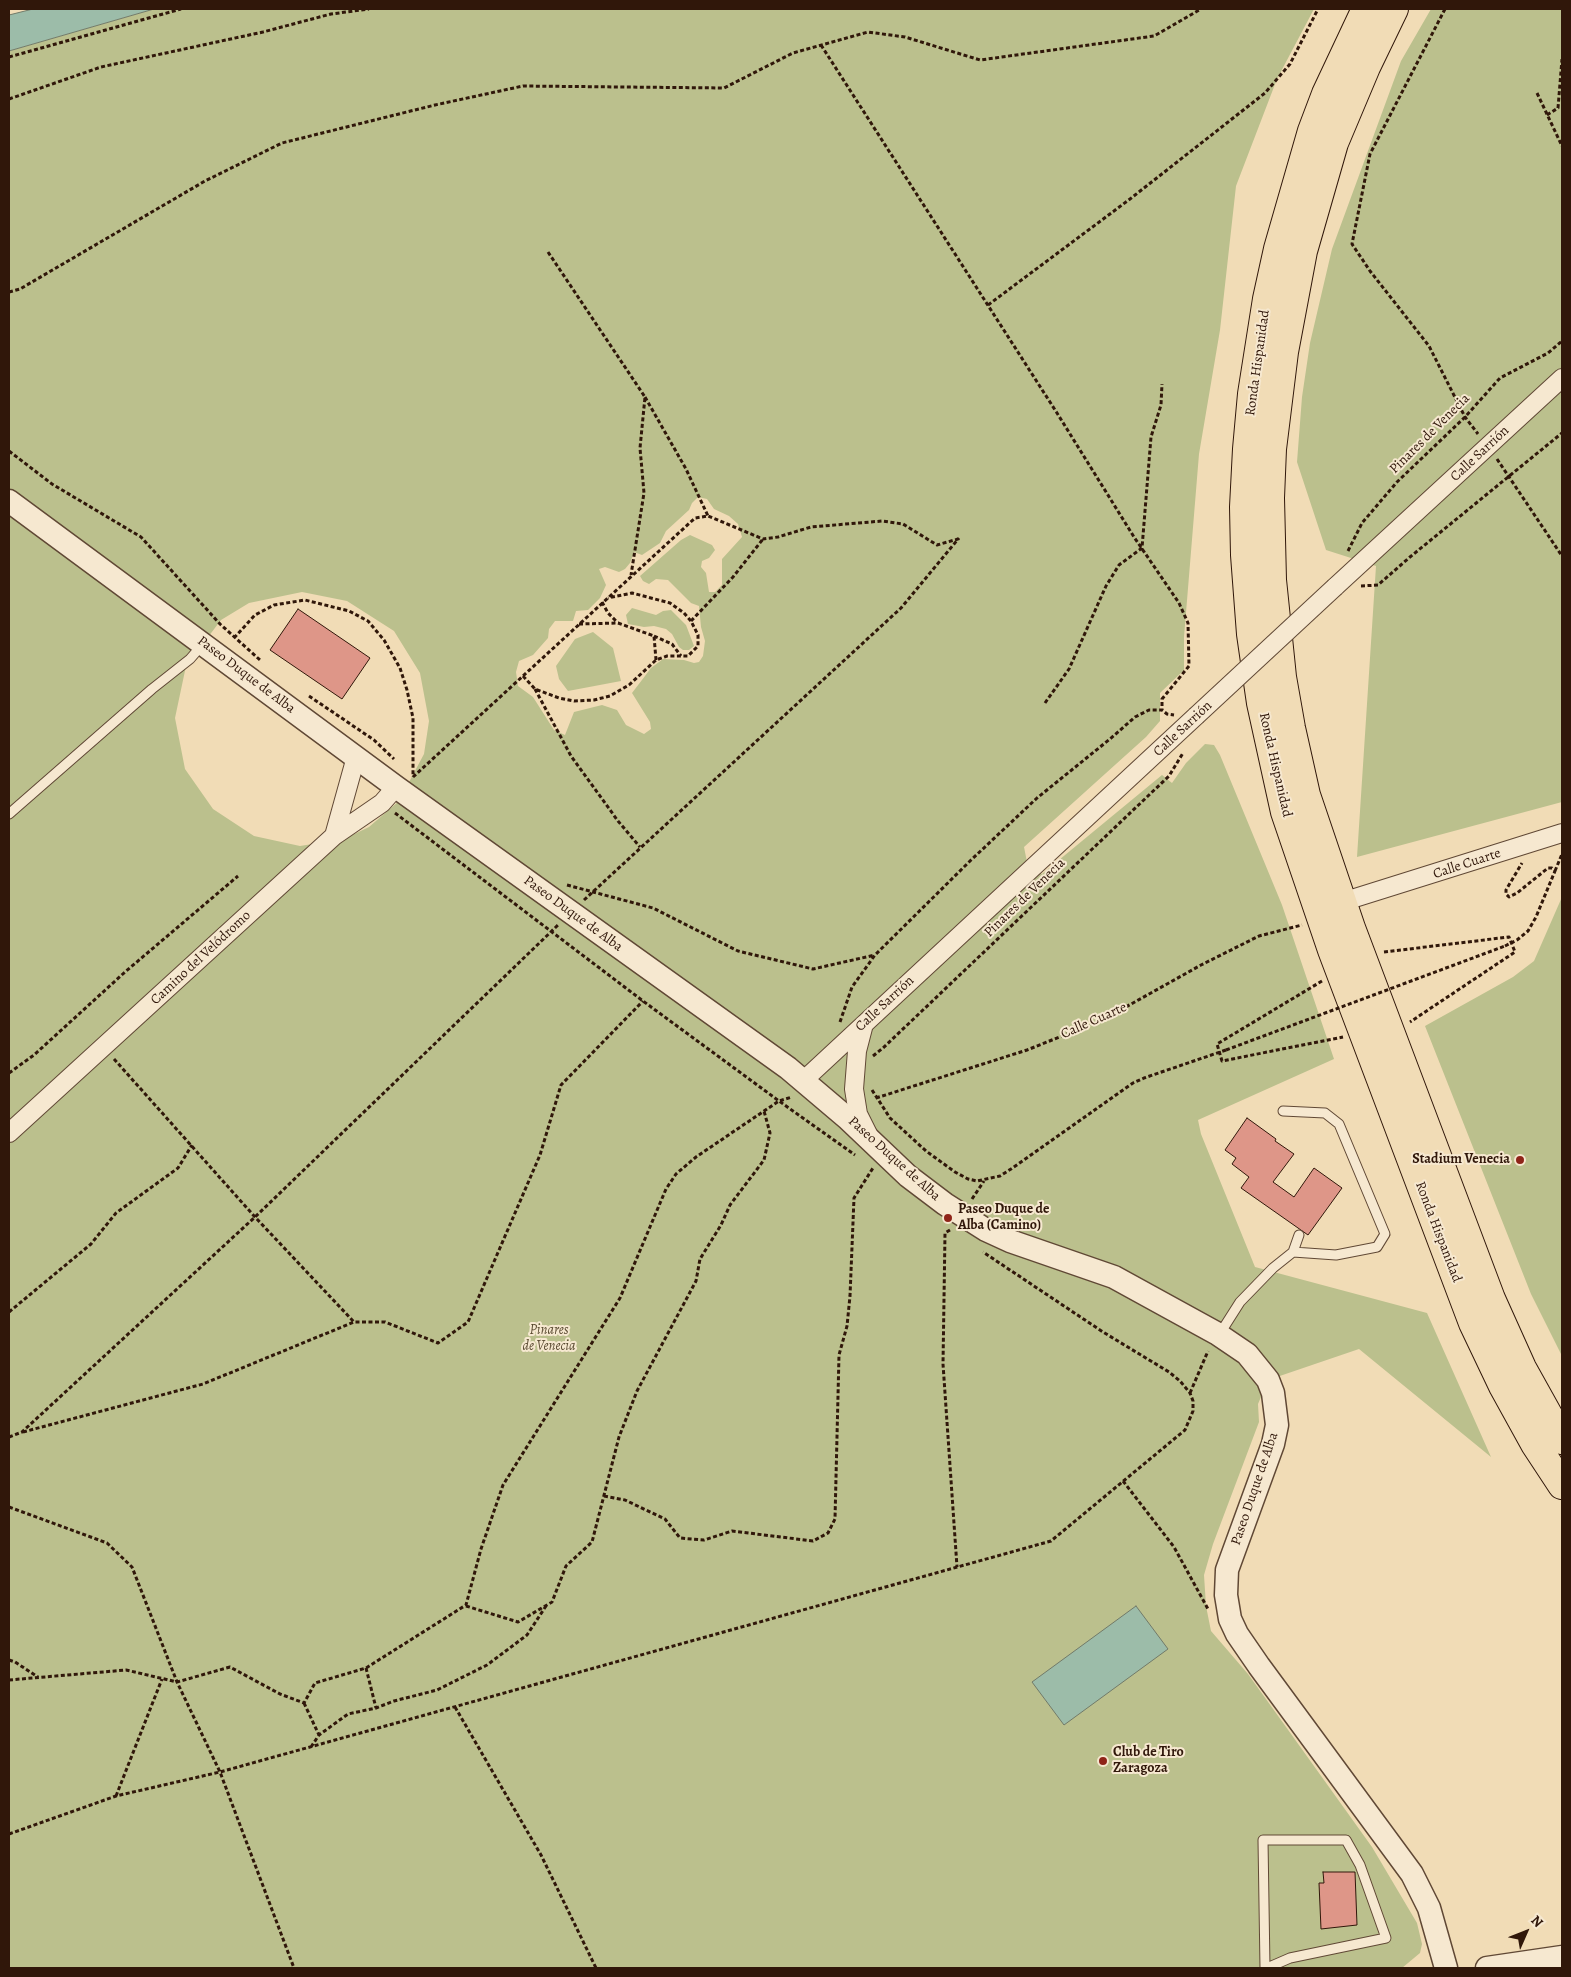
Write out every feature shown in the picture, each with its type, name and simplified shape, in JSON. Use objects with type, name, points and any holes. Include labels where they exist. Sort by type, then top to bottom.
[{"type":"highway","name":"Ronda Hispanidad","points":[[1366,9],[1326,94],[1312,131],[1292,196],[1278,249],[1252,394],[1244,508],[1247,594],[1261,703],[1312,922],[1363,1033],[1473,1323],[1503,1386],[1535,1444],[1562,1485]]},
{"type":"highway","name":"Ronda Hispanidad","points":[[1394,9],[1366,67],[1334,143],[1303,251],[1286,344],[1272,449],[1270,538],[1272,580],[1282,677],[1306,795],[1342,902],[1491,1299],[1522,1368],[1562,1440]]},
{"type":"highway","points":[[1312,922],[1342,902]]},
{"type":"street","name":"Calle Sarrión","points":[[809,1085],[832,1054],[1188,716],[1335,587],[1562,378]]},
{"type":"street","name":"Paseo Duque de Alba","points":[[9,500],[356,757],[399,785],[571,913],[809,1085],[929,1193],[961,1215],[1010,1241],[1114,1276],[1218,1334],[1247,1354],[1263,1373],[1273,1392],[1277,1416],[1273,1444],[1227,1570],[1226,1595],[1230,1619],[1247,1650],[1412,1874],[1429,1908],[1446,1968]]},
{"type":"street","points":[[334,836],[356,757]]},
{"type":"street","name":"Camino del Velódromo","points":[[9,1133],[334,836],[399,785]]},
{"type":"street","name":"Calle Cuarte","points":[[1342,902],[1562,833]]},
{"type":"street","points":[[865,1022],[858,1045],[855,1066],[855,1102],[863,1126],[872,1141]]},
{"type":"street","points":[[1501,1967],[1562,1957]]},
{"type":"lane","points":[[9,814],[152,688],[190,659],[212,650]]},
{"type":"lane","points":[[1283,1111],[1325,1112],[1339,1124],[1385,1234],[1377,1247],[1344,1254],[1293,1252]]},
{"type":"lane","points":[[1218,1334],[1240,1302],[1273,1268],[1293,1252],[1300,1235]]},
{"type":"lane","points":[[1263,1840],[1346,1840],[1360,1865],[1386,1938],[1290,1958],[1266,1968],[1263,1840]]},
{"type":"path","points":[[9,57],[181,9]]},
{"type":"path","points":[[9,99],[101,67],[253,34],[331,14],[369,9]]},
{"type":"path","points":[[9,292],[20,290],[205,181],[282,143],[434,105],[523,86],[724,88],[793,53],[868,32],[905,37],[980,60],[1154,36],[1201,9]]},
{"type":"path","points":[[988,305],[1130,199],[1265,93],[1290,64],[1318,9]]},
{"type":"path","points":[[1445,9],[1370,154],[1352,244],[1370,271],[1429,346],[1464,417],[1510,476],[1562,556]]},
{"type":"path","points":[[821,45],[1178,602],[1188,623],[1189,666],[1162,699],[1162,710]]},
{"type":"path","points":[[1548,115],[1558,108],[1562,59]]},
{"type":"path","points":[[1537,93],[1562,146]]},
{"type":"path","points":[[548,252],[645,397],[686,469],[708,516]]},
{"type":"path","name":"Pinares de Venecia","points":[[1346,554],[1362,523],[1397,482],[1464,417],[1500,378],[1548,353],[1562,341]]},
{"type":"path","points":[[1045,703],[1069,669],[1106,586],[1119,565],[1142,548],[1151,437],[1162,405],[1162,384]]},
{"type":"path","points":[[631,576],[644,493],[640,448],[645,397]]},
{"type":"path","points":[[1353,586],[1378,585],[1562,433]]},
{"type":"path","points":[[9,450],[52,484],[141,537],[220,624],[264,664]]},
{"type":"path","points":[[22,1432],[255,1217],[552,932],[592,891],[901,608],[959,538],[937,545],[903,524],[882,520],[811,527],[778,537],[763,539],[708,516],[695,518],[399,785]]},
{"type":"path","points":[[691,621],[733,577],[763,539]]},
{"type":"path","points":[[535,689],[559,698],[574,701],[594,700],[610,696],[629,685],[656,660],[667,656],[688,656],[698,646],[698,635],[691,621],[684,613],[670,603],[650,596],[632,593],[607,598]]},
{"type":"path","points":[[212,650],[235,638],[255,615],[274,605],[305,600],[350,611],[368,621],[384,640],[400,668],[413,718],[399,785]]},
{"type":"path","points":[[602,602],[608,613],[618,623]]},
{"type":"path","points":[[579,624],[618,623],[672,644],[681,657]]},
{"type":"path","points":[[654,636],[656,660]]},
{"type":"path","points":[[522,676],[535,689],[571,756],[618,821],[640,847]]},
{"type":"path","points":[[303,692],[374,740],[400,765]]},
{"type":"path","points":[[832,1054],[852,987],[875,956],[970,861],[1037,798],[1135,717],[1149,710],[1162,710],[1167,714],[1188,716]]},
{"type":"path","name":"Pinares de Venecia","points":[[855,1066],[883,1048],[1162,783],[1169,776],[1187,747]]},
{"type":"path","points":[[399,785],[421,783]]},
{"type":"path","points":[[399,785],[552,932],[779,1101]]},
{"type":"path","points":[[1535,841],[1506,890],[1506,894],[1509,896],[1517,893],[1548,868],[1552,868],[1555,872]]},
{"type":"path","points":[[855,1066],[866,1079],[890,1118],[926,1151],[968,1179],[977,1181],[1000,1176],[1133,1083],[1512,943],[1528,931],[1532,924],[1562,854]]},
{"type":"path","points":[[9,1073],[34,1055],[125,972],[238,876]]},
{"type":"path","points":[[565,885],[653,908],[738,951],[812,969],[875,956]]},
{"type":"path","name":"Calle Cuarte","points":[[876,1098],[1027,1050],[1082,1028],[1124,1008],[1201,965],[1259,936],[1312,922]]},
{"type":"path","points":[[1380,952],[1509,937],[1512,943],[1515,952],[1407,1024]]},
{"type":"path","points":[[1323,980],[1217,1044],[1222,1062],[1363,1033]]},
{"type":"path","points":[[9,1437],[203,1384],[354,1322],[385,1322],[438,1343],[468,1322],[540,1155],[562,1085],[643,1001]]},
{"type":"path","points":[[103,1047],[255,1217],[354,1322]]},
{"type":"path","points":[[304,1703],[315,1683],[366,1668],[466,1606],[503,1485],[620,1298],[666,1189],[676,1174],[696,1157],[779,1101],[809,1085]]},
{"type":"path","points":[[466,1606],[518,1622],[552,1602],[566,1566],[592,1542],[619,1437],[637,1391],[696,1282],[700,1259],[721,1225],[730,1205],[764,1160],[770,1133],[764,1111]]},
{"type":"path","points":[[9,1312],[91,1244],[116,1214],[178,1168],[192,1145]]},
{"type":"path","points":[[604,1496],[626,1500],[665,1519],[680,1538],[704,1540],[732,1531],[813,1541],[828,1533],[835,1519],[839,1356],[847,1326],[850,1296],[854,1198],[873,1167]]},
{"type":"path","points":[[957,1567],[943,1364],[945,1233],[950,1230],[984,1180]]},
{"type":"path","points":[[9,1834],[116,1796],[220,1772],[1051,1541],[1185,1430],[1193,1411],[1193,1401],[1190,1393],[1218,1334]]},
{"type":"path","points":[[1123,1481],[1174,1547],[1210,1612]]},
{"type":"path","points":[[9,1507],[107,1543],[132,1567],[177,1682],[220,1772],[294,1968]]},
{"type":"path","points":[[311,1747],[319,1735],[348,1714],[437,1690],[487,1665],[527,1634],[548,1604]]},
{"type":"path","points":[[9,1660],[38,1677]]},
{"type":"path","points":[[9,1680],[126,1670],[177,1682],[230,1667],[280,1694],[304,1703],[319,1735]]},
{"type":"path","points":[[366,1668],[376,1708]]},
{"type":"path","points":[[116,1796],[162,1679]]},
{"type":"path","points":[[455,1707],[541,1855],[596,1968]]},
{"type":"green space","name":"Pinares de Venecia","points":[[154,9],[1314,9],[1277,79],[1236,186],[1220,330],[1199,454],[1184,637],[1184,670],[1160,693],[1160,721],[1146,737],[1024,847],[1028,867],[1042,874],[1162,775],[1172,783],[1186,763],[1205,744],[1214,745],[1220,755],[1282,905],[1334,1059],[1198,1120],[1201,1134],[1255,1267],[1427,1313],[1491,1457],[1359,1349],[1268,1380],[1258,1404],[1259,1422],[1213,1544],[1204,1575],[1206,1606],[1211,1631],[1248,1674],[1372,1847],[1417,1923],[1422,1944],[1420,1953],[1402,1968],[9,1968],[9,51]],"holes":[[[698,497],[707,499],[714,509],[729,516],[738,524],[742,537],[722,559],[722,585],[715,592],[709,592],[706,573],[701,567],[702,561],[709,558],[715,550],[712,545],[690,535],[681,540],[640,576],[643,581],[649,584],[656,579],[668,580],[691,603],[699,606],[701,627],[705,641],[703,656],[699,662],[694,663],[684,660],[663,659],[651,668],[632,693],[650,722],[651,729],[644,734],[626,725],[617,710],[602,705],[574,712],[565,735],[554,730],[533,697],[518,686],[516,672],[519,661],[533,655],[548,638],[549,629],[555,621],[573,621],[576,611],[588,610],[600,598],[606,585],[599,569],[605,567],[619,572],[625,569],[630,563],[634,552],[642,555],[660,543],[666,531],[689,510],[692,503]],[[302,592],[347,601],[394,631],[420,673],[429,721],[424,754],[399,801],[369,827],[344,839],[300,846],[254,836],[213,809],[185,769],[175,718],[186,666],[221,620],[249,603]]]},
{"type":"green space","points":[[1431,9],[1562,9],[1562,802],[1357,857],[1376,566],[1326,550],[1297,462],[1302,397],[1310,343],[1332,249],[1401,61]]},
{"type":"green space","points":[[632,608],[656,615],[663,611],[671,610],[686,625],[694,646],[689,650],[683,650],[679,647],[672,634],[666,629],[628,624],[626,615]]},
{"type":"green space","points":[[593,632],[613,648],[621,681],[568,691],[559,679],[556,666],[575,639]]},
{"type":"green space","name":"Stadium Venecia","points":[[1562,897],[1562,1356],[1531,1294],[1425,1026],[1513,977],[1534,961]]},
{"type":"shaded area","points":[[33,9],[154,9],[9,51],[9,15]]},
{"type":"shaded area","points":[[1136,1606],[1168,1649],[1064,1725],[1032,1682]]},
{"type":"building","points":[[298,609],[370,658],[342,699],[270,650]]},
{"type":"building","points":[[1247,1118],[1294,1154],[1273,1182],[1294,1197],[1314,1168],[1342,1188],[1308,1235],[1241,1188],[1249,1177],[1232,1164],[1236,1158],[1225,1150]]},
{"type":"building","points":[[1323,1872],[1355,1872],[1357,1925],[1321,1929],[1319,1883],[1324,1883]]},
{"type":"place","name":"Stadium Venecia","points":[[1520,1160]]},
{"type":"place","name":"Paseo Duque de Alba (Camino)","points":[[948,1218]]},
{"type":"place","name":"Club de Tiro Zaragoza","points":[[1103,1761]]}]
